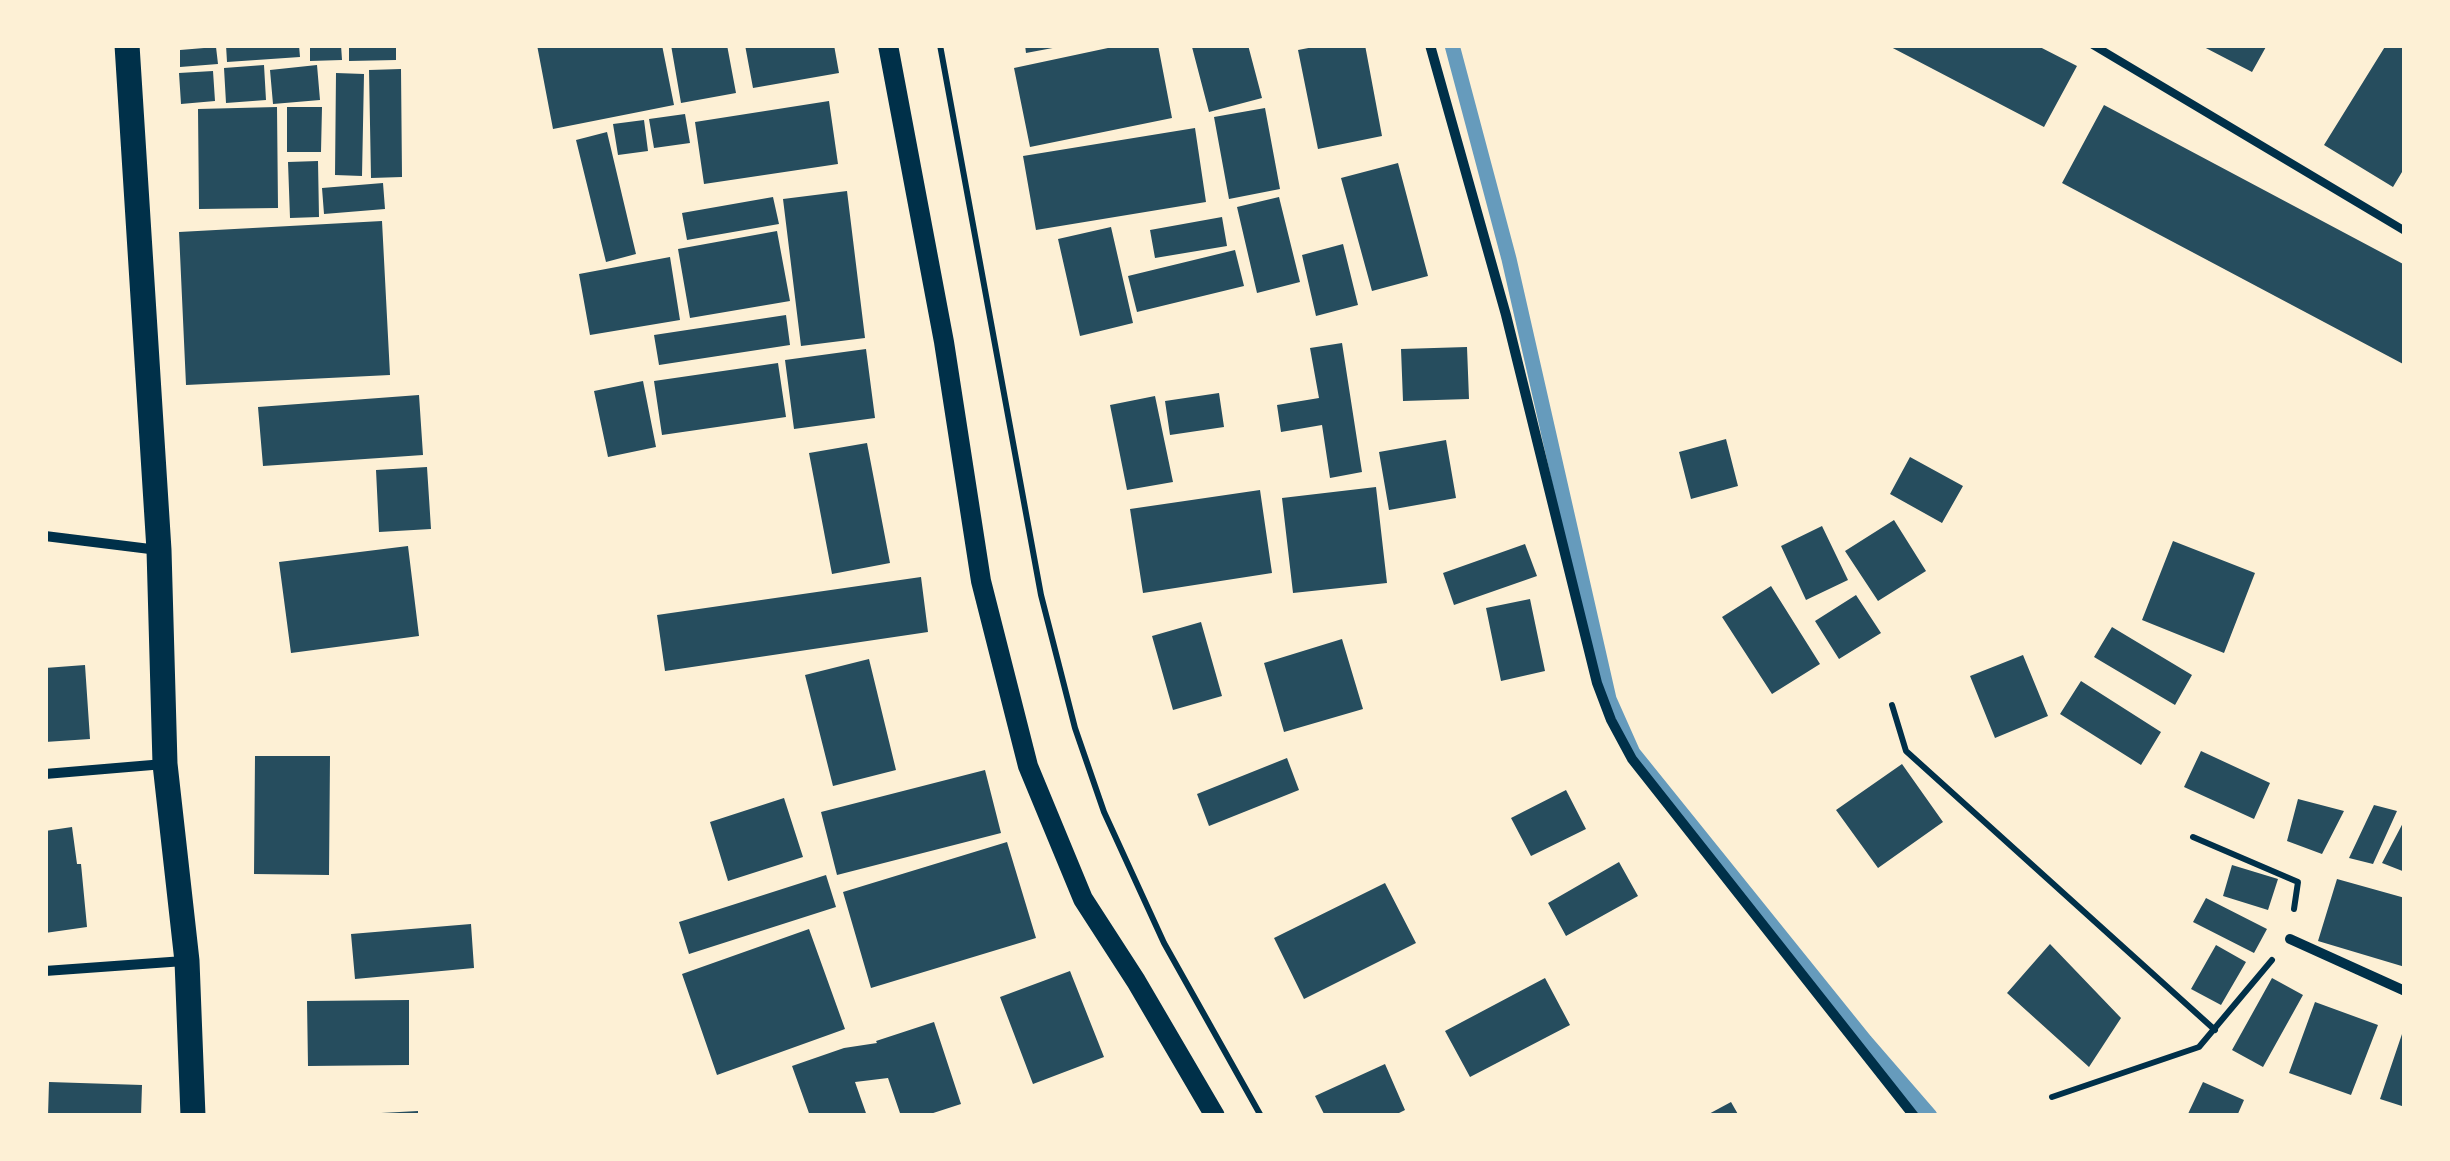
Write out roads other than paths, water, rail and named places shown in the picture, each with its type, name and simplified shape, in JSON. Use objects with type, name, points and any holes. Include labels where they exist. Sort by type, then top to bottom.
[{"type":"main road","points":[[127,45],[159,550],[165,764],[187,961],[193,1116]]},
{"type":"main road","points":[[888,45],[944,342],[981,580],[1028,766],[1083,898],[1215,1116]]},
{"type":"street","points":[[1430,45],[1506,315],[1596,683],[1611,720],[1632,759],[1914,1116]]},
{"type":"street","points":[[45,536],[159,550]]},
{"type":"street","points":[[45,774],[165,764]]},
{"type":"street","points":[[2290,939],[2405,991]]},
{"type":"street","points":[[45,972],[187,961]]},
{"type":"lane","points":[[2093,45],[2405,231]]},
{"type":"waterway","points":[[1452,45],[1509,259],[1609,699],[1633,753],[1930,1116]]}]
